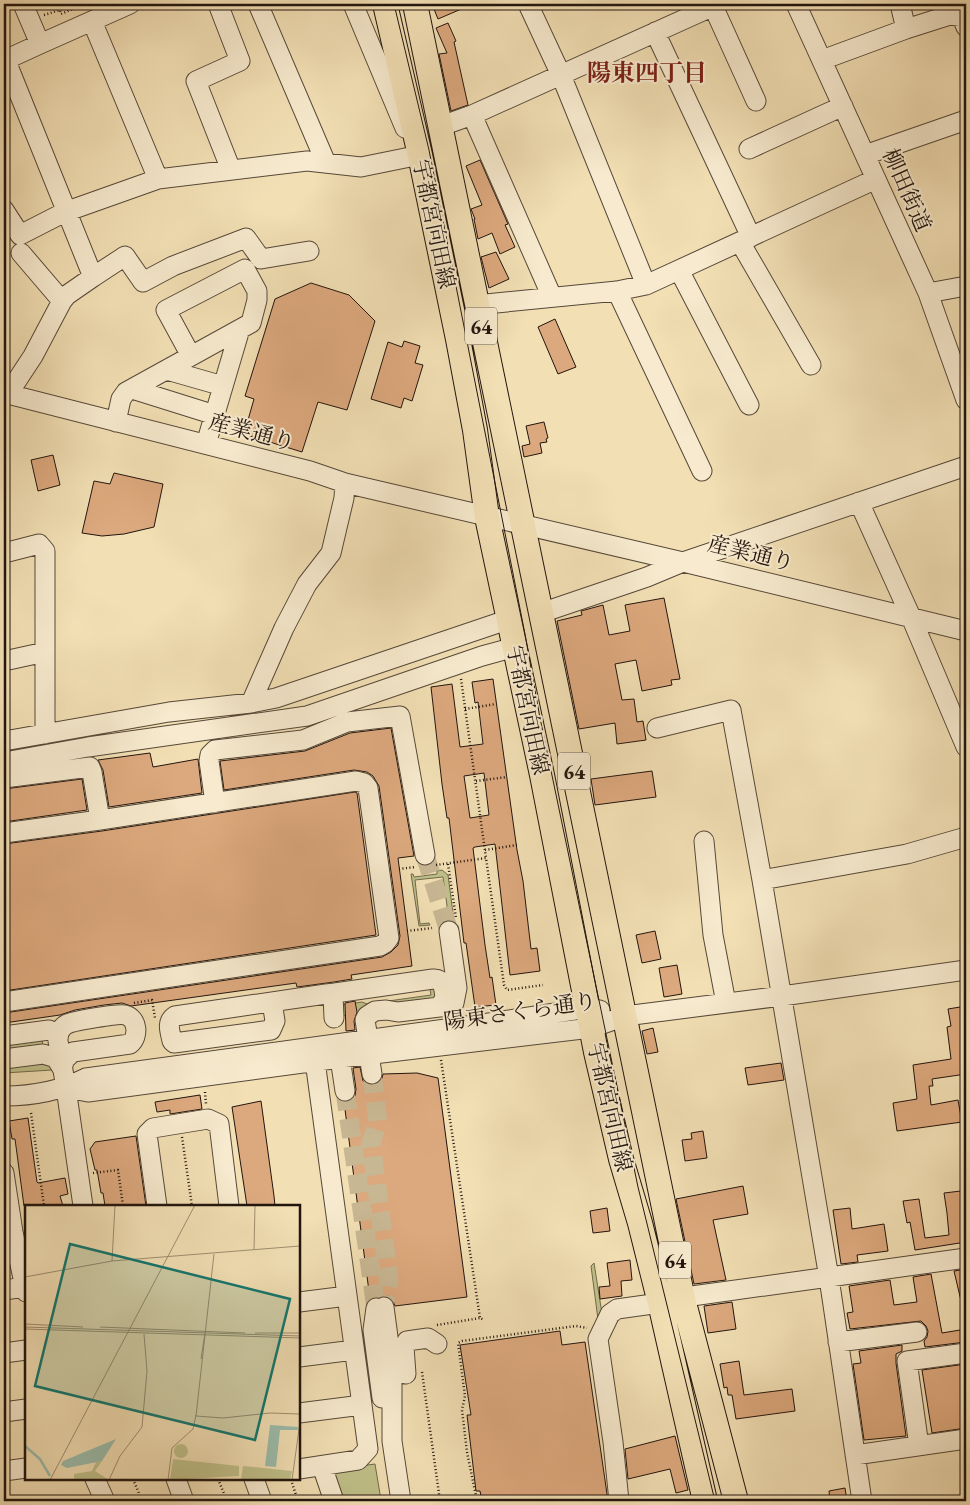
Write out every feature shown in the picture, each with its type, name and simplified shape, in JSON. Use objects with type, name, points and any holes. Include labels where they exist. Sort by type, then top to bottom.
[{"type":"main road","name":"宇都宮向田線","points":[[385,4],[420,155],[462,357],[475,430],[487,517],[590,1018],[621,1159],[640,1223],[672,1301],[736,1501]]},
{"type":"main road","name":"宇都宮向田線","points":[[416,4],[476,305],[625,1016],[705,1501]]},
{"type":"street","points":[[23,4],[40,44]]},
{"type":"street","points":[[92,277],[5,58],[40,44],[87,13],[130,4]]},
{"type":"street","points":[[218,4],[240,62],[196,81],[231,170]]},
{"type":"street","points":[[258,4],[326,163]]},
{"type":"street","points":[[353,4],[405,128],[413,126]]},
{"type":"street","points":[[528,4],[561,75],[646,285]]},
{"type":"street","name":"柳田街道","points":[[796,4],[928,293],[966,400]]},
{"type":"street","points":[[900,4],[906,29]]},
{"type":"street","points":[[441,127],[472,115],[655,32],[681,11],[716,5],[756,101]]},
{"type":"street","points":[[87,13],[158,179]]},
{"type":"street","points":[[822,60],[950,15],[965,16]]},
{"type":"street","points":[[655,32],[746,239],[811,365]]},
{"type":"street","points":[[749,150],[843,106]]},
{"type":"street","points":[[472,115],[552,297]]},
{"type":"street","points":[[865,155],[966,120]]},
{"type":"street","points":[[4,210],[20,235],[65,212],[158,179],[307,162],[361,166],[420,155]]},
{"type":"street","points":[[476,305],[617,291],[646,285],[876,180]]},
{"type":"street","points":[[6,393],[33,356],[67,295],[125,256],[143,282],[173,266],[246,238],[261,259],[309,251]]},
{"type":"street","points":[[21,253],[62,301]]},
{"type":"street","points":[[116,422],[121,399],[126,392],[251,323],[257,300],[257,291],[245,269],[166,310],[191,356]]},
{"type":"street","points":[[679,270],[749,405]]},
{"type":"street","points":[[928,293],[966,286]]},
{"type":"street","points":[[617,291],[702,471]]},
{"type":"street","points":[[206,444],[240,329]]},
{"type":"street","points":[[167,370],[223,386]]},
{"type":"street","points":[[132,389],[215,415]]},
{"type":"street","name":"産業通り","points":[[6,393],[310,471],[345,483],[966,630]]},
{"type":"street","points":[[541,613],[647,577],[683,562],[966,466]]},
{"type":"street","points":[[251,703],[284,628],[308,584],[331,553],[344,498],[345,483]]},
{"type":"street","points":[[859,502],[911,617],[966,747]]},
{"type":"street","points":[[4,553],[39,544],[45,552],[45,734]]},
{"type":"street","points":[[4,742],[169,712],[251,703],[276,698],[501,622],[509,621]]},
{"type":"street","points":[[4,762],[88,747],[307,716],[482,656],[515,647]]},
{"type":"street","points":[[4,661],[45,652]]},
{"type":"street","points":[[657,728],[731,710],[762,880],[829,1278],[862,1501]]},
{"type":"street","points":[[216,803],[209,761],[210,754],[214,750],[303,740],[346,722],[400,716],[424,862]]},
{"type":"street","points":[[4,778],[90,768],[100,820]]},
{"type":"street","points":[[4,833],[356,781],[364,783],[368,788],[389,938],[385,943],[371,947],[4,1002]]},
{"type":"street","points":[[762,880],[907,854],[966,837]]},
{"type":"street","points":[[704,841],[713,935],[726,1004]]},
{"type":"street","points":[[372,1074],[365,1020],[367,1016],[375,1011],[398,1012],[454,1003],[456,980],[440,930]]},
{"type":"street","name":"陽東さくら通り","points":[[4,1096],[29,1095],[66,1088],[86,1078],[368,1047],[489,1023],[625,1016],[726,1004],[966,970]]},
{"type":"street","points":[[272,1002],[275,1021],[271,1030],[174,1043],[172,1041],[169,1023],[170,1019],[175,1016],[272,1002],[331,995],[437,979],[442,982],[445,998],[440,1006]]},
{"type":"street","points":[[334,1018],[336,1004],[339,1002],[413,992]]},
{"type":"street","points":[[331,995],[345,1091]]},
{"type":"street","points":[[58,1040],[60,1031],[68,1023],[105,1017],[126,1015],[133,1020],[136,1029],[135,1038],[130,1044],[73,1052],[64,1059],[62,1068]]},
{"type":"street","points":[[4,1036],[49,1030],[55,1032],[66,1088],[83,1205]]},
{"type":"street","name":"陽東さくら通り","points":[[66,1088],[88,1092],[315,1061],[339,1050]]},
{"type":"street","points":[[4,1060],[43,1054],[56,1058],[62,1068]]},
{"type":"street","points":[[300,1469],[358,1460],[368,1449],[315,1061]]},
{"type":"street","points":[[157,1205],[147,1134],[153,1128],[208,1119],[219,1124],[229,1205]]},
{"type":"street","points":[[4,1178],[8,1233],[23,1259],[25,1280]]},
{"type":"street","points":[[619,1501],[613,1442],[598,1339],[610,1314],[617,1309],[672,1301],[692,1296],[966,1258]]},
{"type":"street","points":[[4,1290],[25,1290]]},
{"type":"street","points":[[300,1302],[346,1296]]},
{"type":"street","points":[[393,1501],[384,1433],[384,1411],[373,1330],[380,1308],[392,1366],[392,1441],[401,1501]]},
{"type":"street","points":[[838,1342],[917,1332]]},
{"type":"street","points":[[413,1368],[404,1346],[407,1341],[428,1338],[437,1344]]},
{"type":"street","points":[[4,1353],[25,1350]]},
{"type":"street","points":[[300,1357],[354,1350]]},
{"type":"street","points":[[919,1446],[906,1361],[966,1353]]},
{"type":"street","points":[[300,1413],[362,1404]]},
{"type":"street","points":[[4,1412],[25,1409]]},
{"type":"street","points":[[855,1455],[966,1439]]},
{"type":"street","points":[[322,1466],[334,1501]]},
{"type":"street","points":[[4,1471],[25,1468]]},
{"type":"street","points":[[95,1480],[105,1501]]},
{"type":"street","points":[[176,1480],[184,1501]]},
{"type":"street","points":[[254,1480],[262,1501]]},
{"type":"path","points":[[43,11],[45,16],[60,10],[61,14],[87,13]]},
{"type":"path","points":[[461,678],[504,985],[507,990],[543,985]]},
{"type":"path","points":[[465,709],[496,704]]},
{"type":"path","points":[[476,781],[507,777]]},
{"type":"path","points":[[485,850],[517,845]]},
{"type":"path","points":[[399,869],[424,862],[486,858]]},
{"type":"path","points":[[407,931],[440,930]]},
{"type":"path","points":[[441,1058],[480,1318],[484,1320]]},
{"type":"path","points":[[440,1096],[447,1096]]},
{"type":"path","points":[[31,1113],[44,1205]]},
{"type":"path","points":[[180,1123],[192,1205]]},
{"type":"path","points":[[89,1174],[118,1170],[123,1205]]},
{"type":"path","points":[[477,1501],[467,1452],[462,1410],[465,1396],[458,1343],[576,1326],[590,1329]]},
{"type":"path","points":[[413,1368],[440,1501]]},
{"type":"path","points":[[133,1480],[142,1501]]},
{"type":"path","points":[[218,1480],[227,1501]]},
{"type":"path","points":[[290,1480],[298,1501]]},
{"type":"green space","points":[[442,870],[448,875],[454,921],[442,923],[442,921],[449,920],[443,877],[415,880],[420,924],[429,923],[430,925],[419,926],[411,874],[414,877],[437,874],[437,871]]},
{"type":"green space","points":[[429,984],[433,984],[439,1000],[342,1016],[342,1005],[362,1002],[367,1004],[431,995]]},
{"type":"green space","points":[[42,1039],[43,1048],[4,1054],[4,1044]]},
{"type":"green space","points":[[42,1059],[51,1065],[52,1070],[4,1073],[4,1064]]},
{"type":"green space","points":[[594,1263],[603,1320],[599,1327],[591,1266]]},
{"type":"green space","points":[[375,1464],[381,1500],[341,1501],[332,1476],[338,1469]]},
{"type":"building","points":[[432,4],[473,4],[438,19]]},
{"type":"building","points":[[448,23],[456,41],[454,42],[468,105],[451,111],[439,54],[447,53],[436,28]]},
{"type":"building","points":[[480,160],[508,224],[505,225],[515,247],[500,254],[492,233],[478,239],[475,219],[471,209],[482,205],[466,166]]},
{"type":"building","points":[[496,252],[509,279],[489,288],[481,257]]},
{"type":"building","points":[[311,283],[349,295],[375,321],[347,410],[318,402],[302,452],[244,434],[254,399],[245,396],[275,299]]},
{"type":"building","points":[[555,319],[576,367],[558,374],[538,327]]},
{"type":"building","points":[[404,341],[420,346],[415,363],[423,365],[412,401],[404,398],[401,408],[371,399],[388,342],[402,347]]},
{"type":"building","points":[[544,422],[548,438],[546,439],[547,442],[540,443],[542,453],[524,457],[522,446],[530,444],[526,426]]},
{"type":"building","points":[[53,455],[60,485],[38,491],[31,460]]},
{"type":"building","points":[[114,473],[163,484],[154,527],[124,534],[102,536],[82,533],[94,481],[110,484]]},
{"type":"building","points":[[664,598],[680,679],[671,680],[672,685],[642,691],[636,660],[615,664],[622,700],[634,699],[637,722],[643,721],[646,740],[617,744],[615,723],[579,729],[557,621],[582,615],[581,611],[603,605],[609,635],[630,631],[625,605]]},
{"type":"building","points":[[493,679],[523,881],[531,949],[537,948],[540,971],[510,975],[495,844],[473,848],[485,945],[496,1005],[475,1007],[466,943],[464,943],[449,818],[447,818],[442,784],[431,687],[452,684],[460,747],[483,744],[478,702],[475,703],[472,682]],"holes":[[[484,773],[489,815],[470,818],[464,776]]]},
{"type":"building","points":[[391,728],[414,856],[398,858],[412,966],[351,975],[352,979],[334,982],[297,987],[296,983],[131,1006],[122,1003],[104,1005],[75,1010],[60,1015],[4,1023],[4,1013],[382,957],[391,952],[398,945],[400,936],[379,786],[373,776],[367,772],[354,770],[224,790],[220,761],[305,751],[350,733]]},
{"type":"building","points":[[150,753],[153,767],[198,759],[202,793],[109,807],[103,770],[98,760]]},
{"type":"building","points":[[652,771],[656,797],[595,805],[591,779]]},
{"type":"building","points":[[82,779],[87,810],[4,822],[4,789]]},
{"type":"building","points":[[357,793],[376,935],[4,991],[4,844],[102,831]]},
{"type":"building","points":[[655,931],[661,959],[642,963],[636,935]]},
{"type":"building","points":[[677,965],[682,994],[664,997],[659,968]]},
{"type":"building","points":[[355,1001],[357,1012],[354,1021],[355,1030],[346,1031],[345,1003]]},
{"type":"building","points":[[966,1006],[966,1074],[932,1079],[933,1086],[929,1086],[931,1105],[958,1100],[962,1122],[897,1131],[893,1103],[917,1099],[913,1065],[951,1059],[947,1027],[951,1026],[948,1009]]},
{"type":"building","points":[[653,1028],[658,1052],[647,1054],[642,1031]]},
{"type":"building","points":[[781,1063],[784,1080],[748,1085],[745,1068]]},
{"type":"building","points":[[360,1067],[363,1081],[368,1085],[379,1083],[383,1074],[417,1073],[438,1078],[467,1297],[395,1306],[393,1300],[388,1296],[370,1299],[344,1102],[352,1100],[355,1096],[353,1068]]},
{"type":"building","points":[[200,1095],[202,1109],[170,1114],[170,1110],[157,1112],[155,1102]]},
{"type":"building","points":[[261,1101],[275,1205],[247,1205],[232,1107]]},
{"type":"building","points":[[28,1118],[37,1182],[65,1178],[68,1194],[60,1196],[63,1205],[24,1206],[15,1139],[12,1139],[9,1121]]},
{"type":"building","points":[[703,1131],[707,1158],[685,1161],[682,1140],[692,1139],[691,1133]]},
{"type":"building","points":[[136,1136],[146,1205],[105,1205],[90,1149],[95,1142]]},
{"type":"building","points":[[743,1186],[748,1214],[713,1220],[726,1280],[694,1284],[676,1199]]},
{"type":"building","points":[[961,1191],[965,1214],[966,1242],[915,1250],[910,1222],[907,1223],[903,1201],[919,1199],[925,1238],[949,1235],[944,1193]]},
{"type":"building","points":[[607,1208],[610,1231],[593,1233],[590,1211]]},
{"type":"building","points":[[850,1208],[852,1229],[884,1224],[888,1251],[857,1255],[858,1262],[841,1264],[833,1210]]},
{"type":"building","points":[[630,1260],[632,1280],[621,1281],[622,1296],[600,1299],[599,1287],[610,1286],[607,1263]]},
{"type":"building","points":[[966,1269],[966,1305],[962,1305],[954,1271]]},
{"type":"building","points":[[931,1274],[942,1333],[966,1329],[966,1342],[925,1347],[924,1341],[928,1331],[921,1321],[850,1329],[847,1313],[853,1312],[849,1286],[890,1280],[894,1305],[917,1302],[913,1277]]},
{"type":"building","points":[[732,1302],[736,1329],[708,1333],[704,1306]]},
{"type":"building","points":[[560,1331],[562,1345],[585,1342],[608,1501],[482,1501],[480,1491],[476,1491],[467,1415],[471,1415],[460,1345]]},
{"type":"building","points":[[902,1345],[902,1351],[896,1354],[896,1363],[906,1436],[864,1440],[853,1364],[861,1363],[859,1351]]},
{"type":"building","points":[[739,1361],[744,1395],[792,1389],[795,1411],[736,1419],[732,1395],[728,1395],[727,1387],[724,1388],[720,1364]]},
{"type":"building","points":[[966,1364],[966,1377],[964,1378],[966,1428],[932,1433],[922,1370]]},
{"type":"building","points":[[675,1436],[688,1490],[676,1493],[670,1469],[628,1479],[625,1449]]},
{"type":"building","points":[[845,1488],[847,1501],[830,1501],[829,1491]]},
{"type":"tunnel","points":[[425,855],[449,931]]},
{"type":"tunnel","points":[[372,1074],[378,1122],[371,1143],[389,1280],[384,1307]]},
{"type":"tunnel","points":[[345,1091],[376,1308]]},
{"type":"tram line","points":[[394,4],[429,150],[540,718],[638,1187],[715,1501]]},
{"type":"district","name":"陽東四丁目","points":[[647,72]]}]
